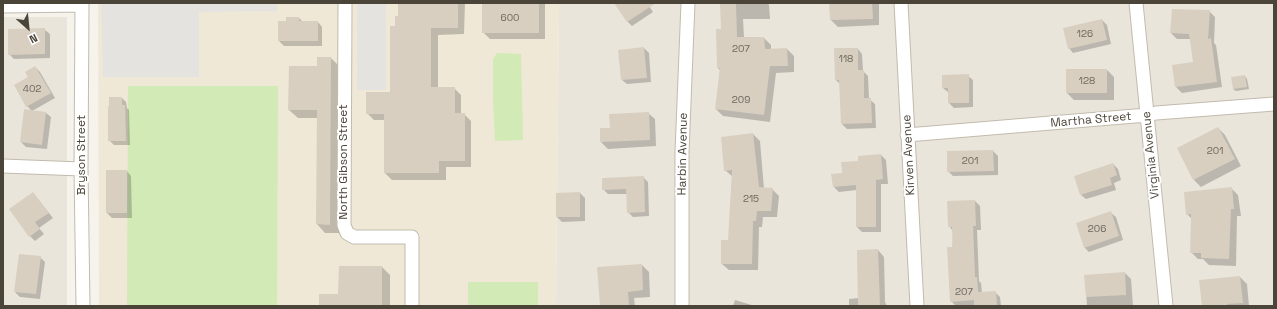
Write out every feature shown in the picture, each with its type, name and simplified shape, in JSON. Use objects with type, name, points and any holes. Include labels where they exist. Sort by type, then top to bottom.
[{"type":"street","name":"North Gibson Street","points":[[345,3],[344,225],[347,233],[354,237],[412,237],[412,306]]},
{"type":"street","name":"Harbin Avenue","points":[[682,306],[682,152],[688,3]]},
{"type":"street","name":"Kirven Avenue","points":[[901,3],[917,306]]},
{"type":"street","name":"Virginia Avenue","points":[[1136,3],[1166,306]]},
{"type":"street","points":[[3,6],[82,4]]},
{"type":"street","name":"Bryson Street","points":[[82,4],[81,169],[83,306]]},
{"type":"street","name":"Martha Street","points":[[907,135],[1274,104]]},
{"type":"street","points":[[3,166],[81,169]]},
{"type":"shaded area","points":[[98,3],[559,3],[556,306],[99,306]]},
{"type":"shaded area","points":[[101,3],[278,3],[277,11],[199,12],[199,77],[103,77]]},
{"type":"shaded area","points":[[357,3],[386,3],[386,90],[357,90]]},
{"type":"shaded area","points":[[559,3],[1274,3],[1274,306],[556,306]]},
{"type":"shaded area","points":[[3,17],[67,17],[67,306],[3,306]]},
{"type":"green space","points":[[497,53],[521,54],[523,140],[495,141],[493,59]]},
{"type":"green space","points":[[128,86],[278,86],[277,306],[127,306]]},
{"type":"green space","points":[[468,282],[538,282],[538,306],[468,306]]},
{"type":"building","points":[[398,3],[458,3],[458,28],[431,28],[431,87],[455,87],[455,113],[465,113],[465,161],[439,161],[439,173],[384,173],[384,114],[366,114],[366,92],[390,92],[390,26],[395,26],[395,16],[398,16]]},
{"type":"building","points":[[482,3],[539,3],[539,33],[482,33]]},
{"type":"building","points":[[614,3],[656,3],[627,22]]},
{"type":"building","points":[[720,3],[736,3],[737,37],[764,37],[765,49],[787,48],[788,66],[770,66],[764,115],[715,109],[720,68],[717,68],[716,29],[721,29]]},
{"type":"building","points":[[829,3],[872,3],[873,19],[830,20]]},
{"type":"building","points":[[1172,9],[1210,10],[1208,39],[1211,38],[1217,82],[1175,87],[1172,65],[1193,62],[1189,34],[1170,33]]},
{"type":"building","points":[[286,17],[299,17],[299,21],[318,21],[318,41],[278,41],[278,21],[286,21]]},
{"type":"building","points":[[1102,19],[1107,40],[1068,49],[1063,28]]},
{"type":"building","points":[[45,28],[45,54],[8,55],[8,29]]},
{"type":"building","points":[[644,47],[647,78],[621,80],[618,50]]},
{"type":"building","points":[[834,48],[858,48],[858,70],[864,70],[864,98],[871,98],[872,123],[841,124],[839,80],[835,80]]},
{"type":"building","points":[[317,57],[331,57],[330,225],[316,224],[317,110],[288,110],[289,66],[317,66]]},
{"type":"building","points":[[35,66],[51,93],[26,107],[14,85],[28,77],[25,72]]},
{"type":"building","points":[[1066,69],[1107,69],[1107,93],[1066,93]]},
{"type":"building","points":[[969,74],[969,103],[948,103],[948,88],[942,88],[942,75]]},
{"type":"building","points":[[1245,75],[1247,87],[1233,89],[1231,77]]},
{"type":"building","points":[[109,97],[122,97],[122,105],[125,105],[126,141],[108,141]]},
{"type":"building","points":[[24,109],[46,112],[42,145],[20,142]]},
{"type":"building","points":[[649,112],[650,140],[600,142],[600,128],[610,128],[609,114]]},
{"type":"building","points":[[1218,127],[1235,159],[1193,180],[1177,148]]},
{"type":"building","points":[[753,133],[759,187],[773,188],[771,211],[757,211],[756,221],[753,221],[752,264],[721,264],[721,240],[728,240],[732,170],[724,171],[721,137]]},
{"type":"building","points":[[993,150],[994,171],[947,172],[947,151]]},
{"type":"building","points":[[881,154],[883,179],[876,180],[876,227],[856,227],[856,185],[833,187],[831,174],[842,173],[841,162],[858,161],[858,156]]},
{"type":"building","points":[[1113,163],[1117,175],[1110,178],[1112,185],[1080,195],[1074,176]]},
{"type":"building","points":[[106,170],[127,170],[127,213],[106,213]]},
{"type":"building","points":[[644,176],[645,212],[627,213],[626,189],[602,190],[602,178]]},
{"type":"building","points":[[1232,187],[1234,209],[1231,209],[1229,259],[1201,258],[1201,253],[1190,253],[1191,214],[1186,215],[1184,192]]},
{"type":"building","points":[[33,192],[49,213],[35,222],[40,229],[29,237],[9,209]]},
{"type":"building","points":[[580,192],[580,217],[556,217],[556,193]]},
{"type":"building","points":[[975,200],[976,226],[973,226],[975,277],[977,277],[978,292],[996,291],[997,306],[974,306],[974,300],[950,302],[947,247],[953,247],[952,227],[948,227],[947,201]]},
{"type":"building","points":[[1111,211],[1119,236],[1084,248],[1076,223]]},
{"type":"building","points":[[878,249],[880,306],[858,306],[857,250]]},
{"type":"building","points":[[19,254],[41,256],[36,294],[14,292]]},
{"type":"building","points":[[642,264],[643,290],[628,292],[629,306],[600,306],[597,267]]},
{"type":"building","points":[[339,266],[382,266],[382,306],[319,306],[319,294],[338,294]]},
{"type":"building","points":[[1125,272],[1126,295],[1086,297],[1084,275]]},
{"type":"building","points":[[1240,276],[1243,303],[1227,304],[1228,306],[1202,306],[1199,280]]}]
